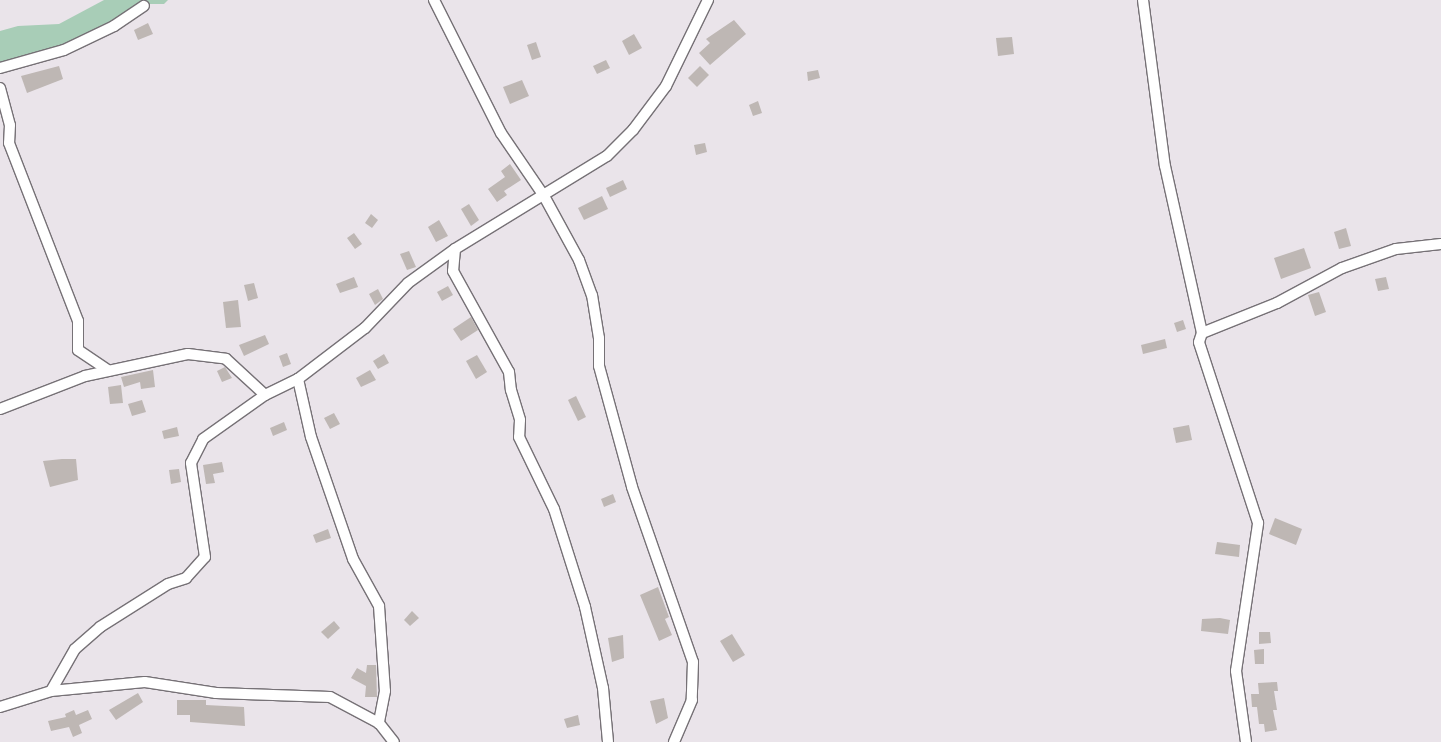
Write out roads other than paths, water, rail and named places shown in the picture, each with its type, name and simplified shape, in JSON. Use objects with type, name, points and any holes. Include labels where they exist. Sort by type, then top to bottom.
[{"type":"street","points":[[434,0],[502,133],[544,196],[580,260],[592,295],[599,338],[599,366],[632,487],[693,662],[692,700],[674,742]]},
{"type":"street","points":[[51,691],[75,649],[100,626],[168,584],[186,578],[205,557],[202,522],[192,475],[195,452],[215,428],[265,395],[298,379],[365,328],[408,283],[455,249],[607,156],[633,130],[666,86],[708,0]]},
{"type":"street","points":[[1143,0],[1165,166],[1202,333],[1200,342],[1258,524],[1236,671],[1246,742]]},
{"type":"street","points":[[0,68],[64,50],[114,26],[144,6]]},
{"type":"street","points":[[0,88],[10,125],[9,142],[78,321],[78,350],[109,371]]},
{"type":"street","points":[[1202,333],[1277,303],[1342,268],[1396,249],[1441,244]]},
{"type":"street","points":[[455,249],[453,271],[509,372],[520,420],[519,437],[554,509],[585,607],[604,688],[608,742]]},
{"type":"street","points":[[0,409],[61,384],[109,371],[188,354],[226,359],[265,395]]},
{"type":"street","points":[[298,379],[311,437],[353,560],[379,606],[384,691],[379,723]]},
{"type":"street","points":[[0,708],[51,691],[145,682],[216,693],[330,697],[379,723],[394,742]]}]
